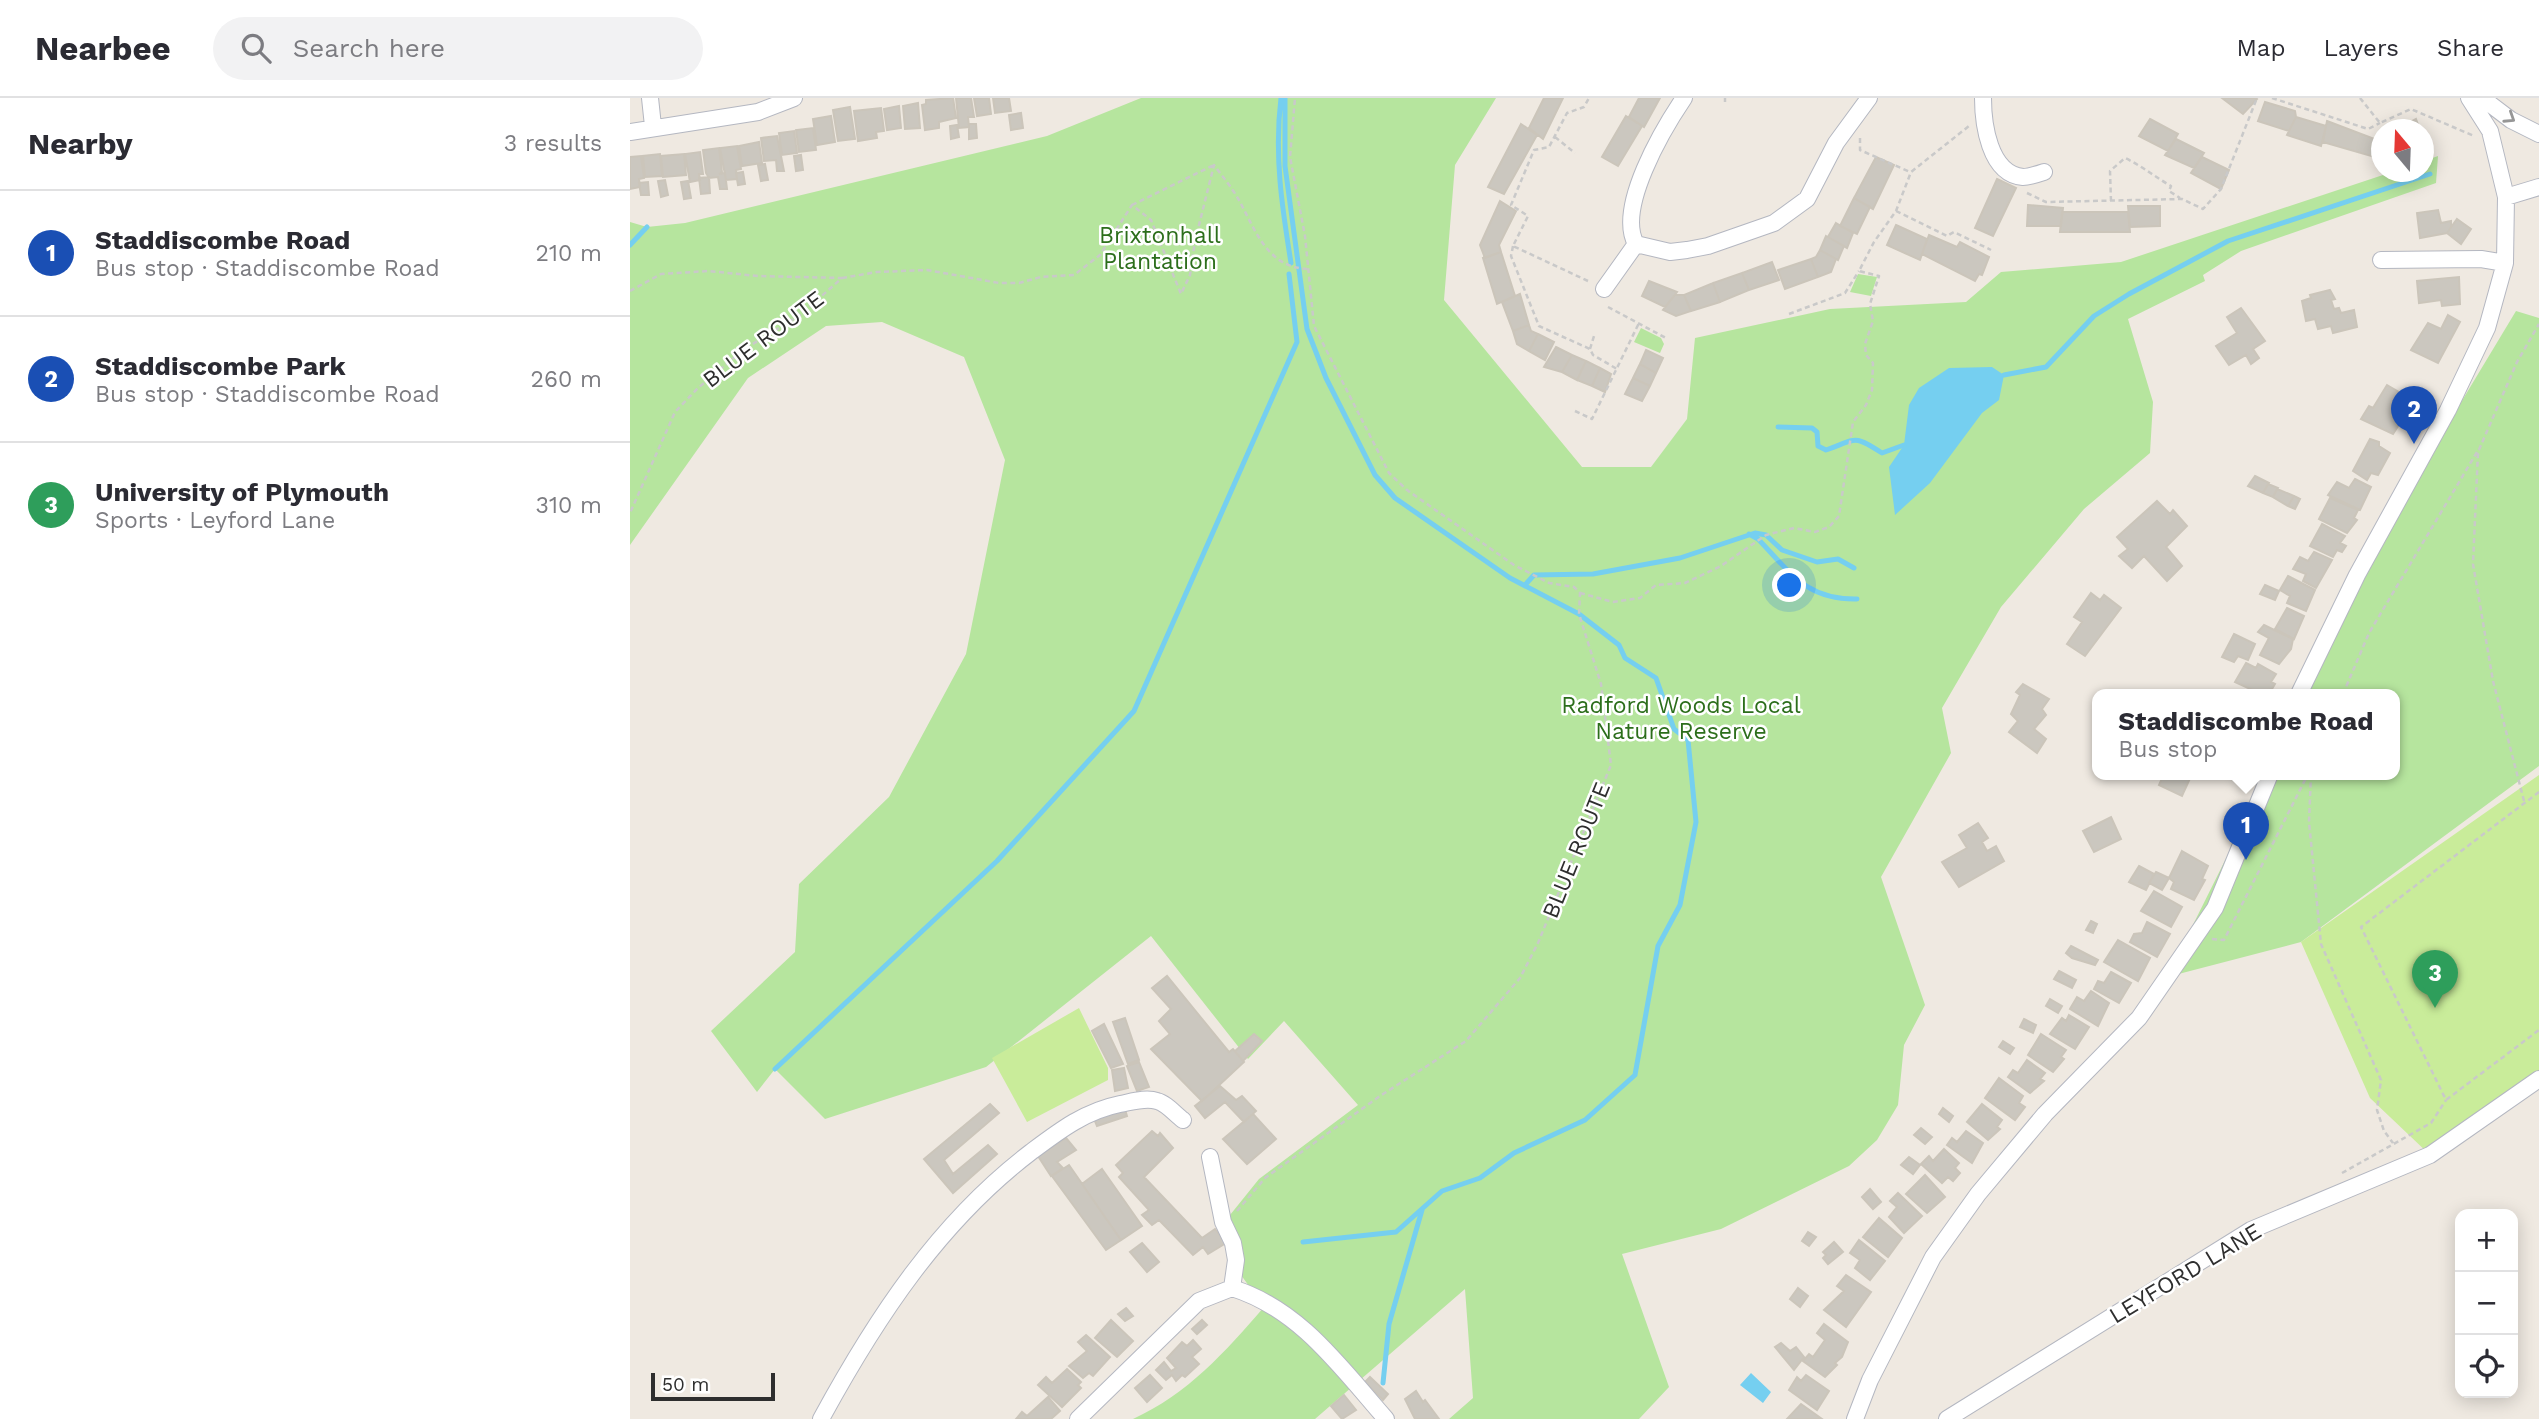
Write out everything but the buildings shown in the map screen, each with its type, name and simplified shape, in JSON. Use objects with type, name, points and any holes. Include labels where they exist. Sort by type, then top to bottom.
[{"type":"street","points":[[650,98],[653,127]]},
{"type":"street","points":[[630,132],[758,112],[794,98]]},
{"type":"street","points":[[1684,98],[1664,128],[1630,213],[1631,235],[1636,244],[1670,252],[1708,246],[1774,223],[1807,199],[1836,142],[1864,104]]},
{"type":"street","points":[[2301,689],[2357,575],[2448,410],[2487,328],[2505,262],[2506,197],[2490,131],[2469,98]]},
{"type":"street","points":[[2482,98],[2511,120],[2539,134]]},
{"type":"street","points":[[1983,106],[1987,143],[1998,160],[2014,174],[2024,177],[2045,172]]},
{"type":"street","points":[[2506,197],[2539,187]]},
{"type":"street","points":[[1606,286],[1636,244]]},
{"type":"street","points":[[2381,260],[2481,259],[2505,262]]},
{"type":"street","points":[[1855,1419],[1870,1380],[1933,1257],[1978,1194],[2045,1114],[2139,1018],[2215,908],[2268,780]]},
{"type":"street","name":"LEYFORD LANE","points":[[1947,1419],[2251,1230],[2430,1155],[2539,1079]]},
{"type":"street","points":[[821,1419],[854,1359],[895,1295],[944,1232],[998,1177],[1067,1125],[1103,1108],[1141,1100],[1157,1101],[1183,1120]]},
{"type":"street","points":[[1210,1157],[1236,1261],[1232,1288]]},
{"type":"street","points":[[1078,1419],[1199,1301],[1232,1288],[1260,1299],[1315,1340],[1337,1359],[1386,1419]]},
{"type":"path","points":[[1295,98],[1290,157],[1305,236],[1314,326],[1389,473],[1407,490],[1514,565],[1549,583],[1574,587],[1580,593],[1613,603],[1640,598],[1656,585],[1685,583],[1721,566],[1766,535],[1794,528],[1815,531],[1829,527],[1839,516],[1844,498],[1853,422],[1866,405],[1874,375],[1865,344],[1873,321],[1870,304],[1879,276],[1859,271]]},
{"type":"path","points":[[1589,98],[1584,107],[1567,113],[1549,147],[1534,150],[1511,205],[1528,216],[1511,256],[1539,326],[1590,349],[1593,355],[1617,369]]},
{"type":"path","points":[[2111,201],[2110,171],[2125,158],[2145,167],[2148,173],[2171,187],[2169,191],[2203,209],[2221,189],[2258,98]]},
{"type":"path","points":[[2272,98],[2368,129],[2371,128]]},
{"type":"path","points":[[2360,98],[2377,119]]},
{"type":"path","points":[[1864,104],[1860,150],[1911,173]]},
{"type":"path","points":[[1789,314],[1845,293],[1874,242],[1896,211],[1911,173],[1983,106]]},
{"type":"path","points":[[2389,119],[2411,109],[2494,144]]},
{"type":"path","points":[[1555,137],[1574,153]]},
{"type":"path","points":[[1214,165],[1239,200],[1262,245],[1276,259],[1295,268],[1307,269]]},
{"type":"path","points":[[1214,165],[1190,275],[1181,294],[1151,220],[1132,205],[1214,165]]},
{"type":"path","points":[[2024,177],[2020,190],[2046,202],[2182,199]]},
{"type":"path","name":"BLUE ROUTE","points":[[630,291],[661,274],[696,272],[842,278],[877,272],[928,270],[999,283],[1019,283],[1041,277],[1073,275],[1100,255],[1132,205]]},
{"type":"path","points":[[1896,211],[1947,236],[1954,232],[1992,250]]},
{"type":"path","points":[[1513,246],[1589,281],[1599,279],[1606,286]]},
{"type":"path","name":"BLUE ROUTE","points":[[630,513],[675,412],[698,388],[743,350],[800,314],[842,278]]},
{"type":"path","points":[[1608,307],[1666,338]]},
{"type":"path","points":[[1575,411],[1592,419],[1639,323]]},
{"type":"path","points":[[2345,689],[2369,633],[2478,452],[2517,362],[2539,324]]},
{"type":"path","points":[[1590,349],[1594,336]]},
{"type":"path","points":[[2478,452],[2473,564],[2493,681],[2524,801]]},
{"type":"path","name":"BLUE ROUTE","points":[[1226,1228],[1265,1178],[1380,1096],[1466,1041],[1520,978],[1538,943],[1611,765],[1601,684],[1581,621],[1580,593]]},
{"type":"path","points":[[2195,937],[2224,940],[2307,780]]},
{"type":"path","points":[[2310,780],[2309,822],[2321,944],[2381,1080],[2377,1110],[2384,1131],[2393,1143]]},
{"type":"path","points":[[2446,1100],[2361,927],[2539,792]]},
{"type":"path","points":[[2333,1178],[2431,1123],[2446,1100],[2539,1030]]},
{"type":"green space","name":"Radford Woods Local Nature Reserve","points":[[1141,98],[1496,98],[1455,165],[1444,300],[1582,467],[1651,467],[1687,419],[1695,338],[1830,309],[1966,302],[2001,272],[2121,262],[2371,179],[2371,182],[2434,182],[2434,157],[2438,156],[2436,183],[2241,251],[2203,275],[2205,281],[2128,319],[2153,402],[2150,453],[2084,509],[2001,607],[1942,708],[1951,753],[1881,877],[1925,1005],[1904,1045],[1898,1105],[1877,1140],[1849,1166],[1721,1229],[1622,1254],[1669,1387],[1639,1419],[1449,1419],[1473,1398],[1465,1289],[1315,1419],[1133,1419],[1153,1409],[1188,1384],[1220,1356],[1264,1307],[1236,1268],[1230,1215],[1259,1179],[1358,1105],[1284,1021],[1248,1059],[1151,936],[986,1067],[825,1119],[775,1069],[757,1092],[711,1031],[795,952],[799,884],[889,797],[966,654],[1005,460],[964,357],[882,322],[826,326],[748,378],[630,545],[630,222],[647,227],[685,223],[1047,136]]},
{"type":"green space","points":[[1858,274],[1877,277],[1871,296],[1850,292]]},
{"type":"green space","points":[[2516,311],[2539,318],[2539,766],[2301,942],[2167,977],[2265,780],[2400,780],[2400,689],[2306,689],[2357,575]]},
{"type":"green space","points":[[1641,328],[1661,338],[1664,344],[1660,353],[1634,342]]},
{"type":"green space","points":[[2539,775],[2539,1075],[2430,1155],[2370,1098],[2301,942]]},
{"type":"green space","points":[[1079,1008],[1108,1068],[1108,1080],[1027,1122],[992,1058]]},
{"type":"water","points":[[1992,367],[2004,375],[1999,400],[1982,413],[1930,483],[1895,515],[1889,467],[1904,445],[1909,405],[1919,388],[1949,368]]},
{"type":"water","points":[[1751,1373],[1771,1392],[1763,1403],[1740,1385]]},
{"type":"waterway","points":[[1281,98],[1279,160],[1291,263]]},
{"type":"waterway","points":[[1285,98],[1285,166],[1307,329],[1326,378],[1375,475],[1395,498],[1510,578],[1579,614],[1619,645],[1625,658],[1656,678],[1674,729],[1688,740],[1696,822],[1680,905],[1658,946],[1635,1075],[1585,1120],[1514,1153],[1480,1178],[1442,1191],[1396,1232],[1303,1242]]},
{"type":"waterway","points":[[2004,375],[2046,367],[2094,316],[2129,294],[2228,241],[2406,182]]},
{"type":"waterway","points":[[630,245],[647,227]]},
{"type":"waterway","points":[[775,1069],[997,861],[1134,711],[1297,342],[1289,274]]},
{"type":"waterway","points":[[1778,427],[1812,428],[1817,432],[1818,446],[1826,450],[1855,440],[1882,453],[1904,445]]},
{"type":"waterway","points":[[1525,585],[1534,575],[1593,574],[1680,558],[1755,533],[1766,535],[1782,550],[1817,562],[1838,559],[1854,568]]},
{"type":"waterway","points":[[1749,534],[1758,539],[1790,573],[1812,589],[1825,595],[1857,599]]},
{"type":"waterway","points":[[1383,1383],[1389,1324],[1422,1210]]},
{"type":"place","name":"Staddiscombe Park","points":[[2414,444]]},
{"type":"place","name":"Staddiscombe Road","points":[[2246,860]]},
{"type":"place","name":"University of Plymouth","points":[[2435,1008]]},
{"type":"park label","name":"Brixtonhall Plantation","points":[[1160,248]]}]
